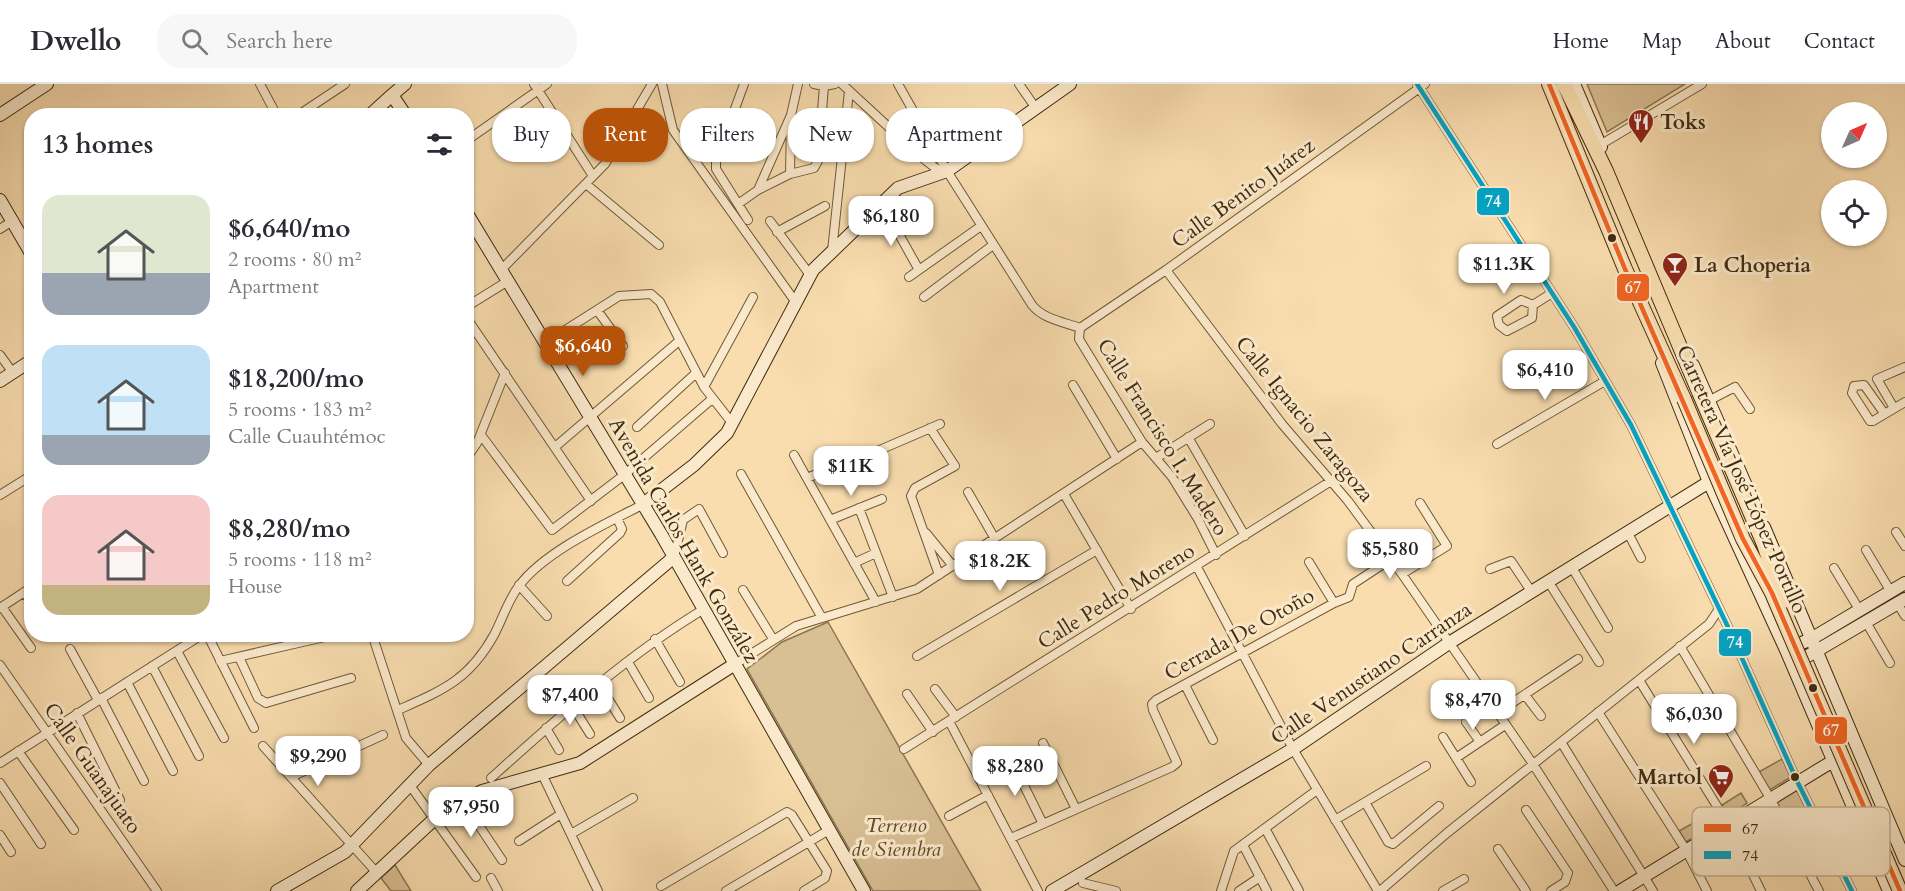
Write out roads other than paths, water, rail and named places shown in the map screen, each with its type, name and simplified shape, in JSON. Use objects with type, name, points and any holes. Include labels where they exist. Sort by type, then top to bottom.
[{"type":"main road","points":[[0,116],[47,84]]},
{"type":"main road","points":[[378,108],[405,84]]},
{"type":"main road","points":[[642,505],[694,465],[727,433],[797,304],[810,275],[832,251],[898,188],[945,172],[1070,84]]},
{"type":"main road","points":[[1543,84],[1573,156],[1588,180]]},
{"type":"main road","name":"Carretera Vía José López Portillo","points":[[1549,84],[1645,314],[1743,539],[1772,593],[1864,807]]},
{"type":"main road","name":"Carretera Vía José López Portillo","points":[[1564,84],[1606,171],[1705,396],[1873,807]]},
{"type":"main road","points":[[1574,84],[1600,145],[1606,171]]},
{"type":"main road","points":[[392,95],[401,108]]},
{"type":"main road","points":[[0,200],[24,239]]},
{"type":"main road","name":"Avenida Carlos Hank González","points":[[474,225],[674,557],[864,891]]},
{"type":"main road","points":[[1645,314],[1669,383],[1709,482],[1793,665],[1852,807]]},
{"type":"main road","points":[[0,381],[24,365]]},
{"type":"main road","points":[[1705,396],[1882,807]]},
{"type":"main road","name":"Calle Venustiano Carranza","points":[[1052,891],[1084,883],[1293,749],[1449,643],[1709,482]]},
{"type":"main road","points":[[277,891],[354,844],[429,765],[674,557]]},
{"type":"main road","points":[[1786,650],[1811,639],[1905,584]]},
{"type":"main road","points":[[1793,665],[1901,601]]},
{"type":"main road","points":[[357,891],[435,817],[482,791],[580,763],[735,664]]},
{"type":"main road","points":[[1755,807],[1833,762]]},
{"type":"main road","points":[[1890,825],[1905,860]]},
{"type":"main road","points":[[1620,891],[1692,845]]},
{"type":"main road","name":"Carretera Vía José López Portillo","points":[[1890,847],[1905,884]]},
{"type":"main road","name":"Carretera Vía José López Portillo","points":[[1890,868],[1900,891]]},
{"type":"main road","points":[[1882,876],[1888,891]]},
{"type":"street","points":[[260,84],[273,108]]},
{"type":"street","points":[[309,108],[345,84]]},
{"type":"street","points":[[474,135],[536,87],[547,84]]},
{"type":"street","points":[[474,300],[505,275],[605,164],[652,84]]},
{"type":"street","points":[[662,84],[673,130],[797,304]]},
{"type":"street","points":[[744,84],[716,161],[716,169],[748,220]]},
{"type":"street","points":[[792,108],[798,84]]},
{"type":"street","points":[[814,84],[824,86],[835,84]]},
{"type":"street","points":[[842,84],[920,156],[945,172]]},
{"type":"street","name":"Calle Francisco I. Madero","points":[[898,84],[945,172],[1037,312],[1080,328],[1079,339],[1142,442],[1172,477],[1198,519],[1216,555]]},
{"type":"street","points":[[1018,84],[1035,107]]},
{"type":"street","points":[[1600,145],[1702,84]]},
{"type":"street","points":[[1420,85],[1552,293],[1631,425],[1810,807]]},
{"type":"street","name":"Calle Benito Juárez","points":[[1080,328],[1166,270],[1420,85]]},
{"type":"street","points":[[738,204],[758,190],[790,174],[814,168],[818,161],[824,86]]},
{"type":"street","points":[[536,87],[593,176]]},
{"type":"street","points":[[832,251],[849,91]]},
{"type":"street","points":[[758,190],[788,120]]},
{"type":"street","points":[[790,162],[790,174]]},
{"type":"street","points":[[586,184],[659,245]]},
{"type":"street","points":[[777,232],[825,206]]},
{"type":"street","points":[[886,211],[919,270]]},
{"type":"street","points":[[0,229],[14,220]]},
{"type":"street","points":[[770,221],[810,275]]},
{"type":"street","points":[[909,277],[981,226]]},
{"type":"street","points":[[924,297],[993,245]]},
{"type":"street","name":"Calle Ignacio Zaragoza","points":[[1166,270],[1282,424],[1331,481],[1402,574],[1533,764],[1614,891]]},
{"type":"street","points":[[1533,305],[1552,293]]},
{"type":"street","points":[[545,343],[619,296],[651,294],[660,302],[704,387],[732,423]]},
{"type":"street","points":[[704,387],[753,297]]},
{"type":"street","points":[[1521,300],[1533,305],[1532,318],[1513,330],[1507,331],[1499,325],[1497,316],[1500,312],[1521,300]]},
{"type":"street","points":[[597,310],[623,346]]},
{"type":"street","points":[[474,329],[591,501]]},
{"type":"street","points":[[555,447],[679,341]]},
{"type":"street","points":[[0,355],[13,373]]},
{"type":"street","points":[[1867,387],[1877,379],[1905,367]]},
{"type":"street","points":[[637,427],[696,373]]},
{"type":"street","points":[[474,446],[481,435],[505,374]]},
{"type":"street","points":[[1877,379],[1894,408]]},
{"type":"street","points":[[1497,444],[1605,381]]},
{"type":"street","points":[[1884,413],[1867,387],[1858,384],[1851,389],[1868,419],[1873,421],[1905,402]]},
{"type":"street","points":[[1073,385],[1118,459]]},
{"type":"street","points":[[1705,396],[1735,387],[1750,409]]},
{"type":"street","points":[[481,435],[552,530],[624,475],[712,399]]},
{"type":"street","points":[[875,452],[940,423]]},
{"type":"street","points":[[1156,458],[1210,424]]},
{"type":"street","points":[[930,428],[955,466],[912,491],[911,496],[939,575]]},
{"type":"street","points":[[1188,437],[1245,536]]},
{"type":"street","points":[[735,664],[796,626],[917,589],[1142,442]]},
{"type":"street","points":[[794,455],[876,602]]},
{"type":"street","points":[[807,478],[863,455]]},
{"type":"street","points":[[741,474],[822,618]]},
{"type":"street","points":[[0,495],[24,480]]},
{"type":"street","name":"Calle Pedro Moreno","points":[[904,749],[1131,609],[1331,481]]},
{"type":"street","points":[[968,492],[995,539]]},
{"type":"street","points":[[1064,494],[1131,609]]},
{"type":"street","points":[[830,520],[882,499]]},
{"type":"street","points":[[1402,574],[1447,546],[1420,502]]},
{"type":"street","points":[[398,710],[439,692],[470,670],[493,637],[519,585],[561,549],[642,505]]},
{"type":"street","points":[[859,508],[893,597]]},
{"type":"street","points":[[674,557],[683,520],[699,509],[723,553]]},
{"type":"street","points":[[567,581],[621,533],[622,529],[617,518]]},
{"type":"street","points":[[924,531],[953,566]]},
{"type":"street","points":[[1627,531],[1641,558]]},
{"type":"street","points":[[1896,532],[1905,546]]},
{"type":"street","points":[[917,656],[1097,550]]},
{"type":"street","points":[[1866,550],[1891,592]]},
{"type":"street","points":[[854,563],[876,553]]},
{"type":"street","name":"Cerrada De Otoño","points":[[1076,809],[1177,763],[1152,704],[1334,603],[1349,597],[1353,584],[1390,559]]},
{"type":"street","points":[[1490,569],[1511,561],[1531,591]]},
{"type":"street","points":[[1309,562],[1334,603]]},
{"type":"street","points":[[1571,566],[1608,628]]},
{"type":"street","name":"Calle Francisco I. Madero","points":[[1197,567],[1293,749],[1379,891]]},
{"type":"street","points":[[1834,568],[1860,611]]},
{"type":"street","points":[[1548,580],[1599,662]]},
{"type":"street","points":[[519,585],[547,616]]},
{"type":"street","points":[[743,591],[773,639]]},
{"type":"street","points":[[24,593],[1,608],[24,639]]},
{"type":"street","points":[[1901,601],[1905,616]]},
{"type":"street","points":[[491,778],[572,705],[655,639],[704,609]]},
{"type":"street","points":[[1379,891],[1708,624],[1719,609]]},
{"type":"street","points":[[1866,622],[1890,663]]},
{"type":"street","points":[[655,639],[680,682]]},
{"type":"street","points":[[26,642],[31,648]]},
{"type":"street","points":[[0,763],[192,642]]},
{"type":"street","points":[[209,642],[254,728]]},
{"type":"street","points":[[220,661],[303,642]]},
{"type":"street","points":[[375,642],[406,738],[429,765]]},
{"type":"street","points":[[1680,646],[1775,807]]},
{"type":"street","points":[[70,650],[100,699],[144,781]]},
{"type":"street","points":[[177,651],[224,738]]},
{"type":"street","points":[[239,657],[258,698],[266,703],[351,678]]},
{"type":"street","points":[[1497,713],[1578,659]]},
{"type":"street","points":[[628,662],[649,698]]},
{"type":"street","name":"Calle Guanajuato","points":[[0,665],[45,733],[158,891]]},
{"type":"street","points":[[152,666],[199,756]]},
{"type":"street","points":[[1639,680],[1717,807]]},
{"type":"street","points":[[127,682],[173,771]]},
{"type":"street","points":[[599,684],[620,718]]},
{"type":"street","points":[[1185,685],[1214,740]]},
{"type":"street","points":[[935,689],[953,719],[988,795],[1038,891]]},
{"type":"street","points":[[907,694],[933,732]]},
{"type":"street","points":[[1525,695],[1541,716]]},
{"type":"street","points":[[572,705],[590,734]]},
{"type":"street","points":[[1598,712],[1692,861]]},
{"type":"street","points":[[77,713],[120,800]]},
{"type":"street","points":[[1466,722],[1480,742]]},
{"type":"street","points":[[1456,758],[1505,725]]},
{"type":"street","points":[[546,728],[560,750]]},
{"type":"street","points":[[291,777],[382,735]]},
{"type":"street","points":[[1443,737],[1471,782]]},
{"type":"street","points":[[1561,742],[1653,891]]},
{"type":"street","points":[[1011,838],[1076,809],[1043,743]]},
{"type":"street","points":[[263,746],[354,844],[377,873]]},
{"type":"street","points":[[18,751],[74,830]]},
{"type":"street","points":[[1011,759],[1043,824]]},
{"type":"street","points":[[1335,820],[1425,766]]},
{"type":"street","points":[[542,774],[598,891]]},
{"type":"street","points":[[0,783],[42,844]]},
{"type":"street","points":[[409,784],[435,817],[476,877]]},
{"type":"street","points":[[1221,891],[1234,851],[1266,830],[1317,790]]},
{"type":"street","points":[[949,816],[988,795]]},
{"type":"street","points":[[571,834],[633,798]]},
{"type":"street","points":[[462,801],[502,860]]},
{"type":"street","points":[[1365,802],[1388,842],[1393,844],[1439,806]]},
{"type":"street","points":[[1526,810],[1568,873],[1565,882],[1551,891]]},
{"type":"street","points":[[661,886],[788,813],[792,815],[828,875],[804,891]]},
{"type":"street","points":[[519,841],[561,814]]},
{"type":"street","points":[[726,891],[829,830]]},
{"type":"street","points":[[1266,830],[1299,891]]},
{"type":"street","points":[[0,835],[11,852]]},
{"type":"street","points":[[1243,845],[1267,891]]},
{"type":"street","points":[[1498,849],[1526,891]]},
{"type":"street","points":[[1700,876],[1707,891]]},
{"type":"street","points":[[1754,876],[1761,891]]},
{"type":"street","points":[[1811,876],[1819,891]]},
{"type":"street","points":[[1844,876],[1852,891]]},
{"type":"street","points":[[1239,891],[1260,877]]},
{"type":"street","points":[[491,878],[498,891]]},
{"type":"street","points":[[1443,891],[1464,879]]},
{"type":"street","points":[[1084,883],[1116,891]]},
{"type":"place","name":"Toks","points":[[1641,145]]},
{"type":"place","name":"La Choperia","points":[[1675,288]]},
{"type":"place","name":"Martol","points":[[1721,800]]},
{"type":"park label","name":"Terreno de Siembra","points":[[896,837]]}]
